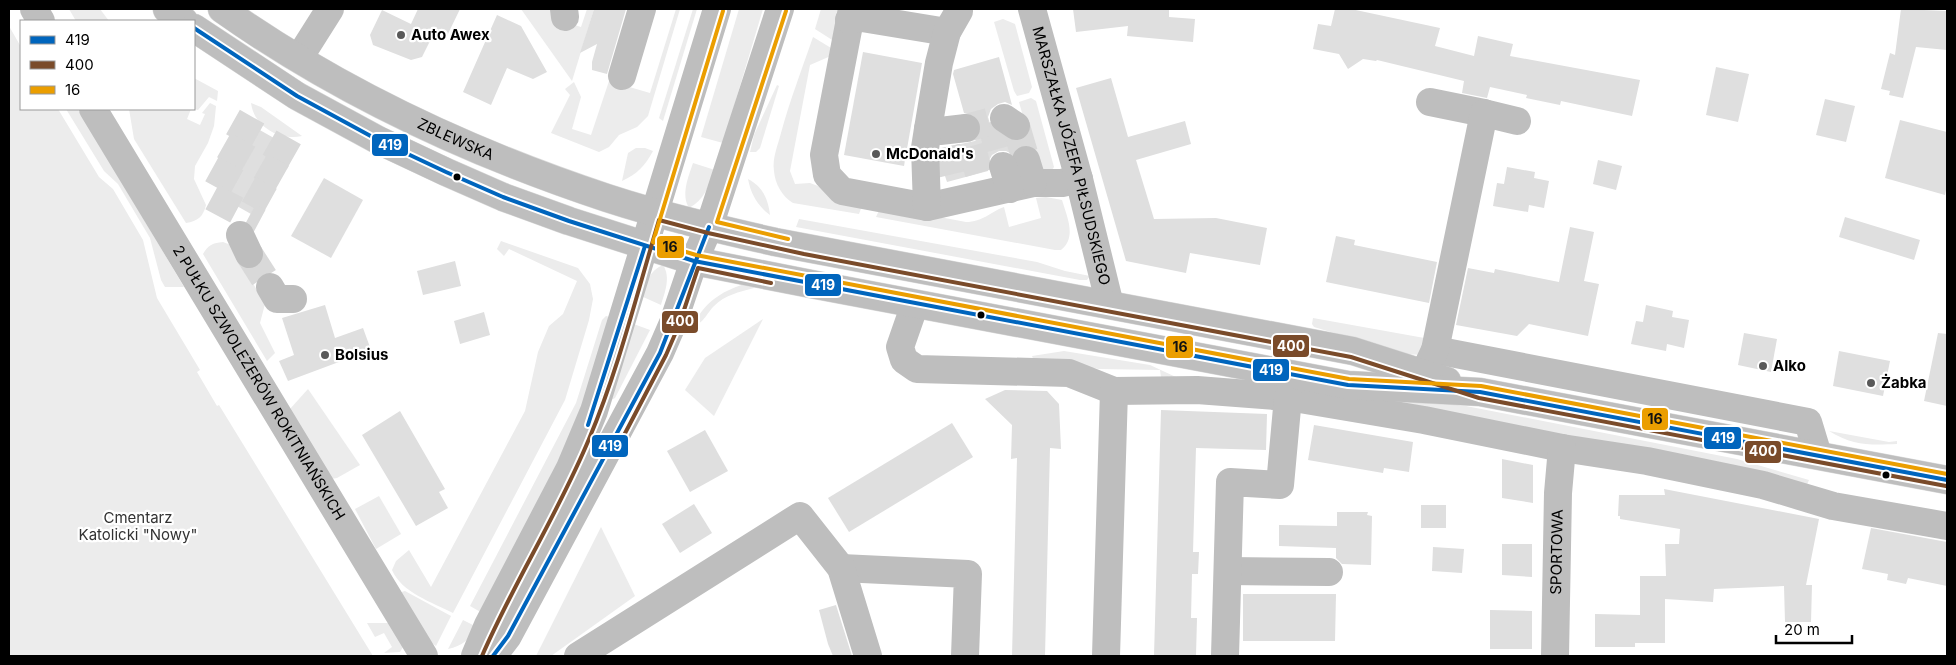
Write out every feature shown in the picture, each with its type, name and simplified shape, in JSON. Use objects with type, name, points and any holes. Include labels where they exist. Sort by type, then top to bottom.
[{"type":"street","points":[[34,9],[40,20]]},
{"type":"street","points":[[167,9],[183,20]]},
{"type":"street","name":"ZBLEWSKA","points":[[222,9],[299,58],[384,106],[495,158],[608,198],[655,212],[709,227],[814,250],[1353,351],[1430,362]]},
{"type":"street","points":[[299,58],[330,9]]},
{"type":"street","points":[[622,76],[642,9]]},
{"type":"street","points":[[475,656],[488,625],[570,468],[594,411],[717,9]]},
{"type":"street","points":[[492,656],[508,636],[674,324],[694,261],[709,227],[780,9]]},
{"type":"street","points":[[927,9],[961,15]]},
{"type":"street","name":"MARSZAŁKA JÓZEFA PIŁSUDSKIEGO","points":[[1032,9],[1070,181],[1102,268],[1110,305]]},
{"type":"street","points":[[961,15],[859,14],[825,148],[824,155],[827,175],[842,191],[927,207],[994,181],[1070,181]]},
{"type":"street","points":[[927,207],[925,148],[945,134],[939,63],[961,15]]},
{"type":"street","points":[[195,29],[297,96],[378,140],[446,172],[587,228],[694,261],[1348,385],[1480,392],[1947,480]]},
{"type":"street","points":[[1430,102],[1484,112],[1517,122]]},
{"type":"street","name":"2 PUŁKU SZWOLEŻERÓW ROKITNIAŃSKICH","points":[[94,110],[424,656]]},
{"type":"street","points":[[1430,362],[1484,112]]},
{"type":"street","points":[[270,287],[277,299],[294,300]]},
{"type":"street","points":[[915,304],[900,347],[904,360],[917,369],[1069,373],[1114,391],[1197,390],[1288,398],[1424,420],[1562,448],[1647,461],[1763,484],[1833,506],[1947,526]]},
{"type":"street","points":[[1430,362],[1480,392]]},
{"type":"street","points":[[1430,362],[1808,422],[1818,455]]},
{"type":"street","points":[[1106,656],[1114,391]]},
{"type":"street","points":[[1226,656],[1230,482],[1280,485],[1288,398]]},
{"type":"street","name":"SPORTOWA","points":[[1555,656],[1558,493],[1562,448]]},
{"type":"street","points":[[578,656],[800,516],[841,568],[868,656]]},
{"type":"street","points":[[841,568],[968,574],[965,656]]},
{"type":"street","points":[[1228,571],[1329,572]]},
{"type":"green space","points":[[69,9],[100,9],[108,20],[75,20]]},
{"type":"green space","points":[[521,9],[550,9],[559,20],[581,27],[587,9],[594,9],[572,81]]},
{"type":"green space","points":[[676,9],[680,9],[648,116],[637,127],[619,135],[609,147],[599,152],[551,133],[570,95],[565,89],[574,82],[581,97],[572,129],[591,135],[609,81],[650,93]]},
{"type":"green space","points":[[693,9],[697,9],[663,121],[659,118]]},
{"type":"green space","points":[[739,9],[763,9],[723,143],[701,137]]},
{"type":"green space","points":[[821,9],[844,9],[837,43],[815,29]]},
{"type":"green space","points":[[1003,19],[1015,24],[1032,87],[1029,93],[1017,96],[1014,91],[994,22]]},
{"type":"green space","name":"Cmentarz Katolicki \"Nowy\"","points":[[9,26],[20,45],[20,110],[59,110],[99,177],[113,189],[143,240],[157,298],[200,370],[197,372],[373,656],[9,656]]},
{"type":"green space","points":[[813,37],[836,51],[833,55],[810,65],[790,171],[795,184],[810,183],[863,203],[859,214],[793,203],[782,193],[776,180],[774,161],[776,152],[788,109]]},
{"type":"green space","points":[[195,79],[218,91],[217,101],[209,97],[198,110],[195,109]]},
{"type":"green space","points":[[777,85],[779,86],[760,148],[756,152],[750,152],[754,135]]},
{"type":"green space","points":[[1031,98],[1036,101],[1054,167],[1052,170],[1041,169],[1036,163],[1019,102]]},
{"type":"green space","points":[[210,103],[216,106],[214,126],[208,143],[195,166],[194,179],[206,205],[199,218],[186,223],[134,139],[129,110],[191,110],[187,119],[200,125],[205,114],[202,113]]},
{"type":"green space","points":[[251,103],[261,107],[302,136],[285,136],[269,130],[257,119]]},
{"type":"green space","points":[[67,110],[79,110],[184,287],[165,287],[161,280],[150,238],[118,184],[104,171]]},
{"type":"green space","points":[[636,148],[645,148],[653,151],[640,169],[622,181],[628,153]]},
{"type":"green space","points":[[693,163],[715,170],[702,197],[689,208],[685,192]]},
{"type":"green space","points":[[748,179],[764,194],[770,215],[756,200]]},
{"type":"green space","points":[[1046,197],[1062,200],[1066,213],[1070,233],[1066,245],[1061,250],[876,217],[881,206],[972,222],[982,219],[1004,207],[1009,227],[1041,218],[1036,198]]},
{"type":"green space","points":[[799,219],[1037,262],[1065,271],[1090,276],[1087,280],[1080,280],[796,227]]},
{"type":"green space","points":[[501,241],[578,268],[590,284],[593,299],[589,320],[565,400],[453,613],[410,591],[392,570],[396,561],[409,550],[431,587],[525,411],[538,352],[549,326],[563,314],[577,281],[509,249],[504,256],[497,249]]},
{"type":"green space","points":[[223,242],[231,245],[265,304],[260,323],[275,353],[267,361],[203,254],[211,245]]},
{"type":"green space","points":[[663,265],[667,274],[667,280],[661,305],[641,296],[651,274]]},
{"type":"green space","points":[[748,283],[757,283],[754,288],[732,294],[723,299],[714,306],[700,323],[695,322],[705,308],[717,297],[731,289]]},
{"type":"green space","points":[[606,316],[613,318],[587,404],[484,614],[470,606],[576,403],[602,320]]},
{"type":"green space","points":[[1313,318],[1430,339],[1423,355],[1404,354],[1314,327],[1312,324]]},
{"type":"green space","points":[[763,319],[714,416],[685,390],[705,358]]},
{"type":"green space","points":[[631,323],[650,330],[615,398],[611,400]]},
{"type":"green space","points":[[1064,351],[1150,365],[1178,378],[1161,378],[1160,370],[1099,369],[1066,364],[1035,363],[1032,356]]},
{"type":"green space","points":[[308,389],[360,465],[337,478],[331,479],[290,409]]},
{"type":"green space","points":[[1346,393],[1466,406],[1737,459],[1809,480],[1806,487]]},
{"type":"green space","points":[[1829,431],[1889,442],[1897,441],[1897,444],[1862,444],[1846,440]]},
{"type":"green space","points":[[379,496],[401,534],[376,549],[355,509]]},
{"type":"green space","points":[[601,527],[635,596],[551,656],[536,656]]},
{"type":"green space","points":[[405,591],[451,616],[436,646],[426,639],[398,593]]},
{"type":"green space","points":[[463,620],[477,627],[465,641],[448,649]]},
{"type":"green space","points":[[367,623],[389,623],[403,647],[400,652],[384,653],[392,647],[384,633],[375,637]]},
{"type":"building","name":"Auto Awex","points":[[418,9],[460,9],[445,40],[433,35],[422,57],[411,60],[373,45],[370,35],[382,10],[411,24]]},
{"type":"building","points":[[594,9],[626,9],[607,74],[592,70],[592,62],[597,44],[580,53]]},
{"type":"building","points":[[1073,9],[1169,9],[1169,17],[1195,19],[1193,42],[1127,36],[1128,26],[1076,32]]},
{"type":"building","points":[[1335,9],[1351,9],[1440,28],[1435,46],[1474,56],[1478,36],[1513,44],[1510,56],[1640,80],[1632,116],[1561,101],[1560,105],[1526,98],[1527,95],[1490,87],[1487,98],[1462,93],[1464,81],[1377,60],[1363,59],[1348,69],[1339,54],[1313,49],[1318,24],[1331,26]]},
{"type":"building","points":[[1901,9],[1947,11],[1947,50],[1916,47],[1903,98],[1889,95],[1890,91],[1881,89],[1890,53],[1895,55]]},
{"type":"building","points":[[497,15],[521,26],[547,72],[533,79],[507,68],[491,105],[463,92]]},
{"type":"building","points":[[863,52],[922,63],[904,166],[844,155]]},
{"type":"building","points":[[999,57],[1012,105],[1005,102],[998,104],[991,109],[988,117],[995,131],[1015,142],[1022,140],[1023,145],[1015,149],[1012,154],[1006,151],[999,151],[992,155],[988,162],[988,171],[947,182],[941,164],[941,148],[975,141],[980,135],[982,127],[978,118],[972,114],[964,113],[953,74],[954,70]]},
{"type":"building","points":[[1716,67],[1749,74],[1738,122],[1706,115]]},
{"type":"building","points":[[1111,78],[1128,137],[1185,121],[1191,144],[1136,160],[1154,219],[1216,218],[1267,228],[1260,265],[1190,253],[1186,273],[1126,261],[1076,88]]},
{"type":"building","points":[[1825,99],[1855,106],[1846,142],[1816,135]]},
{"type":"building","points":[[1900,120],[1947,132],[1947,185],[1945,195],[1885,178]]},
{"type":"building","points":[[258,129],[288,146],[251,214],[221,197]]},
{"type":"building","points":[[1598,160],[1622,166],[1616,190],[1593,184]]},
{"type":"building","points":[[1507,167],[1535,172],[1534,178],[1549,181],[1544,208],[1529,205],[1528,212],[1493,206],[1497,183],[1504,184]]},
{"type":"building","points":[[324,178],[363,200],[331,258],[291,236]]},
{"type":"building","points":[[1845,217],[1920,240],[1914,260],[1839,237]]},
{"type":"building","points":[[1570,227],[1594,232],[1584,281],[1599,284],[1588,336],[1529,324],[1517,336],[1456,325],[1468,268],[1494,273],[1495,269],[1559,282]]},
{"type":"building","points":[[1336,236],[1355,240],[1354,245],[1437,262],[1429,303],[1326,282]]},
{"type":"building","points":[[455,261],[461,286],[423,295],[417,271]]},
{"type":"building","points":[[325,305],[335,338],[363,328],[371,350],[288,381],[279,361],[294,355],[282,318]]},
{"type":"building","points":[[1646,305],[1673,311],[1672,317],[1689,320],[1684,348],[1667,344],[1666,351],[1631,344],[1636,321],[1643,322]]},
{"type":"building","points":[[484,312],[490,335],[460,344],[454,321]]},
{"type":"building","points":[[1744,333],[1777,339],[1771,372],[1738,365]]},
{"type":"building","points":[[1938,333],[1947,334],[1947,406],[1924,401]]},
{"type":"building","points":[[1839,351],[1890,361],[1883,396],[1833,386]]},
{"type":"building","points":[[1005,390],[1047,391],[1059,404],[1061,449],[1050,448],[1045,656],[1012,656],[1017,458],[1011,459],[1012,425],[985,399]]},
{"type":"building","points":[[1161,410],[1267,414],[1266,450],[1196,448],[1193,552],[1199,552],[1198,574],[1192,574],[1191,618],[1197,618],[1196,656],[1154,656]]},
{"type":"building","points":[[400,411],[445,489],[439,492],[448,508],[416,526],[362,435]]},
{"type":"building","points":[[952,423],[973,457],[849,532],[828,498]]},
{"type":"building","points":[[1314,425],[1413,442],[1409,472],[1384,468],[1383,473],[1308,460]]},
{"type":"building","points":[[705,430],[728,471],[690,492],[667,451]]},
{"type":"building","points":[[1502,459],[1533,465],[1533,503],[1502,498]]},
{"type":"building","points":[[1664,489],[1819,519],[1806,585],[1812,585],[1811,622],[1785,622],[1784,586],[1714,589],[1713,602],[1665,599],[1665,643],[1635,643],[1635,647],[1595,647],[1595,614],[1640,615],[1640,576],[1666,576],[1665,544],[1679,544],[1680,529],[1620,519],[1620,516],[1618,516],[1619,495],[1665,495]]},
{"type":"building","points":[[694,504],[712,533],[680,553],[662,524]]},
{"type":"building","points":[[1421,505],[1446,505],[1446,528],[1421,528]]},
{"type":"building","points":[[1337,512],[1368,512],[1367,515],[1372,516],[1371,565],[1342,564],[1336,558],[1336,548],[1279,546],[1279,525],[1337,526]]},
{"type":"building","points":[[1871,528],[1947,542],[1947,586],[1908,578],[1906,584],[1887,580],[1888,574],[1862,569]]},
{"type":"building","points":[[1502,544],[1532,544],[1532,577],[1502,575]]},
{"type":"building","points":[[1433,547],[1464,549],[1462,573],[1432,571]]},
{"type":"building","points":[[1243,594],[1336,594],[1335,641],[1243,641]]},
{"type":"building","points":[[836,605],[852,656],[833,656],[828,644],[819,610]]},
{"type":"building","points":[[1490,610],[1532,611],[1532,649],[1490,649]]},
{"type":"tunnel","points":[[979,173],[966,128],[1004,118]]},
{"type":"tunnel","points":[[233,122],[295,157]]},
{"type":"tunnel","points":[[991,122],[1003,166]]},
{"type":"tunnel","points":[[1016,126],[1026,160]]},
{"type":"tunnel","points":[[224,145],[282,178]]},
{"type":"tunnel","points":[[946,147],[954,180]]},
{"type":"tunnel","points":[[212,169],[270,201]]},
{"type":"tunnel","points":[[212,197],[259,222]]},
{"type":"tunnel","points":[[249,254],[270,287]]},
{"type":"transit line","name":"16","points":[[723,11],[653,242],[696,255],[1349,379],[1481,386],[1947,474]]},
{"type":"transit line","name":"16","points":[[786,11],[717,222],[788,239]]},
{"type":"transit line","name":"419","points":[[195,29],[297,96],[378,140],[446,172],[503,197],[569,221],[694,261],[1348,385],[1480,392],[1947,480]]},
{"type":"transit line","name":"400","points":[[482,656],[508,601],[564,494],[600,412],[619,358],[659,220],[804,254],[1351,357],[1479,398],[1946,486]]},
{"type":"transit line","name":"419","points":[[493,656],[508,636],[660,353],[709,227]]},
{"type":"transit line","name":"419","points":[[588,425],[645,246]]},
{"type":"transit line","name":"400","points":[[622,439],[666,355],[679,325],[698,268],[771,283]]},
{"type":"place","name":"Auto Awex","points":[[401,35]]},
{"type":"place","name":"McDonald's","points":[[876,154]]},
{"type":"place","name":"Bolsius","points":[[325,355]]},
{"type":"place","name":"Alko","points":[[1763,366]]},
{"type":"place","name":"Żabka","points":[[1871,383]]}]
